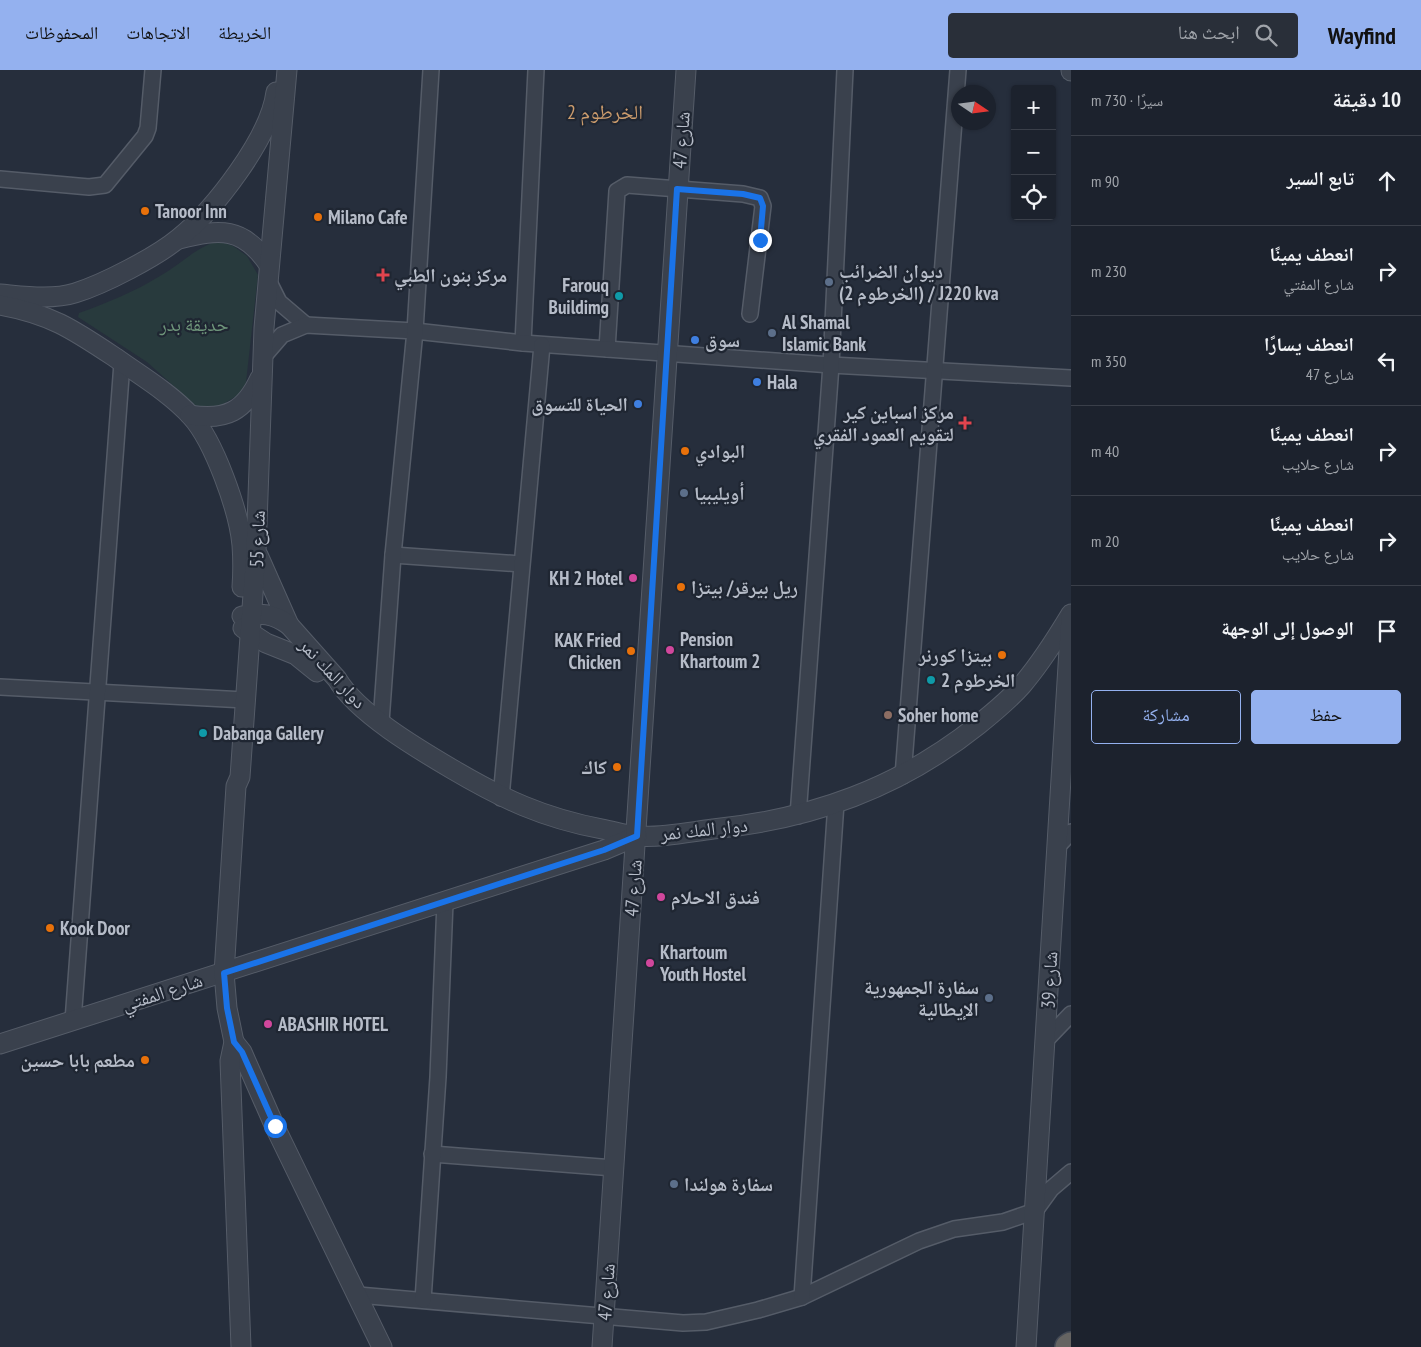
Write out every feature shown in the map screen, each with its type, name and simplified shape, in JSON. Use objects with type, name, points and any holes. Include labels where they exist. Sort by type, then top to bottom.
[{"type":"street","points":[[0,179],[89,187],[105,185],[145,136],[148,128],[153,70]]},
{"type":"street","points":[[277,70],[279,105]]},
{"type":"street","points":[[279,105],[287,70]]},
{"type":"street","points":[[0,294],[43,297],[75,293],[126,271],[179,239],[209,209],[231,180],[261,135],[298,70]]},
{"type":"street","points":[[381,722],[393,555],[415,331],[431,70]]},
{"type":"street","points":[[523,343],[536,70]]},
{"type":"street","name":"شارع 47","points":[[602,1347],[686,70]]},
{"type":"street","points":[[798,816],[831,365],[845,70]]},
{"type":"street","points":[[903,776],[958,70]]},
{"type":"street","name":"شارع 55","points":[[236,1053],[227,1008],[224,973],[236,786],[240,777],[240,699],[248,673],[247,623],[256,552],[263,364],[279,105]]},
{"type":"street","points":[[608,349],[617,191],[627,184],[743,194],[760,198],[763,206],[750,314]]},
{"type":"street","points":[[179,239],[224,231],[248,241],[260,252],[279,302],[306,325]]},
{"type":"street","points":[[68,326],[69,314],[75,293]]},
{"type":"street","points":[[0,305],[35,313],[68,326],[122,363],[190,415],[208,441],[237,518],[242,545],[247,623],[240,699],[0,687]]},
{"type":"street","points":[[190,415],[211,418],[238,409],[254,392],[263,364],[282,335],[306,325],[415,331],[542,345],[668,354],[1071,378]]},
{"type":"street","points":[[501,798],[542,345]]},
{"type":"street","points":[[73,1021],[122,363]]},
{"type":"street","points":[[256,552],[289,625]]},
{"type":"street","points":[[393,555],[521,564]]},
{"type":"street","name":"دوار المك نمر","points":[[247,623],[272,615],[289,625],[337,679],[343,689],[381,722],[426,754],[501,798],[544,815],[637,836],[746,826],[798,816],[903,776],[949,747],[1002,706],[1046,655],[1071,614]]},
{"type":"street","name":"شارع 39","points":[[1026,1347],[1071,614]]},
{"type":"street","points":[[247,623],[275,646],[296,655],[333,684],[343,689]]},
{"type":"street","points":[[248,673],[258,656],[275,646]]},
{"type":"street","points":[[802,1296],[836,803]]},
{"type":"street","points":[[1057,847],[1071,832]]},
{"type":"street","name":"شارع المفتي","points":[[0,1044],[445,902],[604,850],[637,836]]},
{"type":"street","points":[[423,1300],[445,902]]},
{"type":"street","points":[[1045,1040],[1071,1014]]},
{"type":"street","points":[[236,1053],[275,1126],[382,1347]]},
{"type":"street","points":[[236,1053],[241,1347]]},
{"type":"street","points":[[432,1154],[614,1168]]},
{"type":"street","points":[[358,1295],[695,1324],[758,1310],[802,1296],[919,1241],[954,1229],[1003,1222],[1034,1210],[1051,1189],[1071,1172]]},
{"type":"green space","name":"حديقة بدر","points":[[219,241],[233,246],[247,256],[258,275],[245,391],[213,410],[196,406],[147,362],[78,317],[79,313],[140,287],[167,272],[203,247]]},
{"type":"place","name":"Tanoor Inn","points":[[145,211]]},
{"type":"place","name":"Milano Cafe","points":[[318,217]]},
{"type":"place","name":"مركز بنون الطبي","points":[[383,275]]},
{"type":"place","name":"ديوان الضرائب (الخرطوم 2) / J220 kva","points":[[829,282]]},
{"type":"place","name":"Farouq Buildimg","points":[[619,296]]},
{"type":"place","name":"Al Shamal Islamic Bank","points":[[772,333]]},
{"type":"place","name":"سوق","points":[[695,340]]},
{"type":"place","name":"Hala","points":[[757,382]]},
{"type":"place","name":"الحياة للتسوق","points":[[638,404]]},
{"type":"place","name":"مركز اسباين كير لتقويم العمود الفقري","points":[[965,423]]},
{"type":"place","name":"البوادي","points":[[685,451]]},
{"type":"place","name":"أويليبيا","points":[[684,493]]},
{"type":"place","name":"KH 2 Hotel","points":[[633,578]]},
{"type":"place","name":"ريل بيرقر/ بيتزا","points":[[681,587]]},
{"type":"place","name":"Pension Khartoum 2","points":[[670,650]]},
{"type":"place","name":"KAK Fried Chicken","points":[[631,651]]},
{"type":"place","name":"بيتزا كورنر","points":[[1002,655]]},
{"type":"place","name":"الخرطوم 2","points":[[931,680]]},
{"type":"place","name":"Soher home","points":[[888,715]]},
{"type":"place","name":"Dabanga Gallery","points":[[203,733]]},
{"type":"place","name":"كاك","points":[[617,767]]},
{"type":"place","name":"فندق الاحلام","points":[[661,897]]},
{"type":"place","name":"Kook Door","points":[[50,928]]},
{"type":"place","name":"Khartoum Youth Hostel","points":[[650,963]]},
{"type":"place","name":"سفارة الجمهورية الإيطالية","points":[[989,998]]},
{"type":"place","name":"ABASHIR HOTEL","points":[[268,1024]]},
{"type":"place","name":"مطعم بابا حسين","points":[[145,1060]]},
{"type":"place","name":"سفارة هولندا","points":[[674,1184]]},
{"type":"district","name":"الخرطوم 2","points":[[605,112]]},
{"type":"route","points":[[275,1126],[244,1056],[234,1042],[227,1008],[224,973],[604,850],[637,836],[677,189],[743,194],[760,198],[763,206],[760,240]]}]
